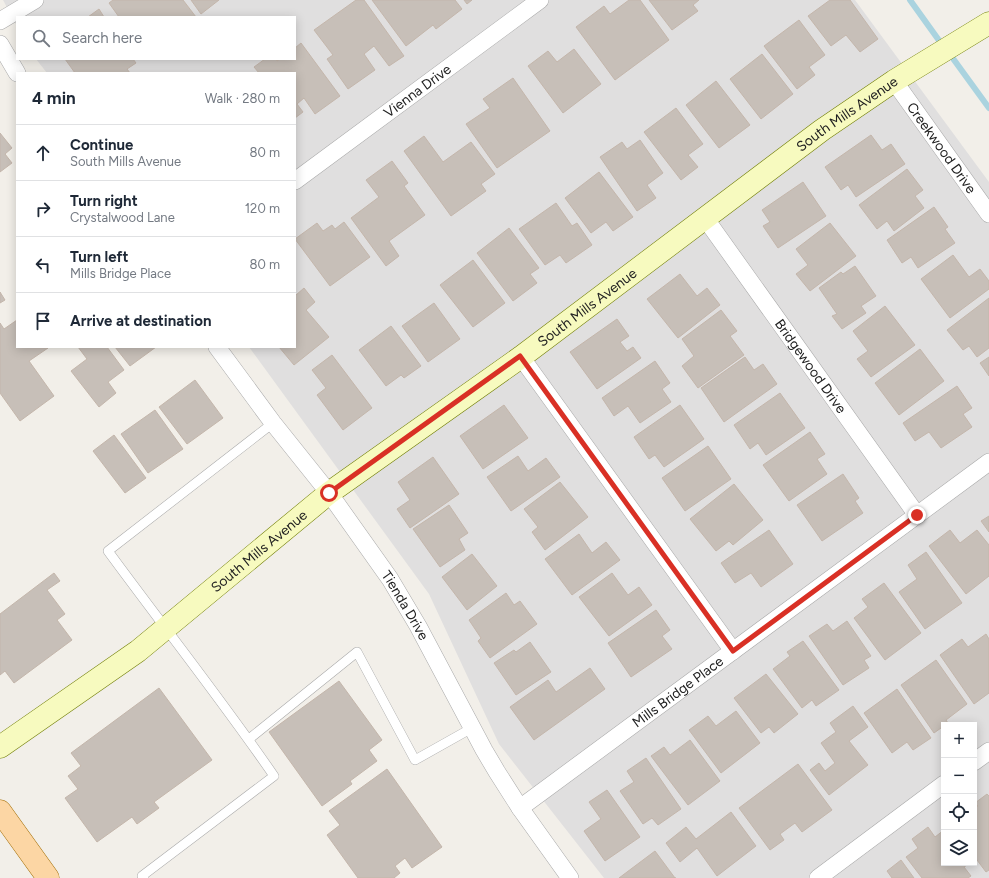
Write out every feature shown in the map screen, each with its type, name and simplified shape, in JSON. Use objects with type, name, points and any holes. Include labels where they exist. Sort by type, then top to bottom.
[{"type":"main road","points":[[0,811],[48,878]]},
{"type":"street","points":[[0,21],[35,0]]},
{"type":"street","name":"Vienna Drive","points":[[296,180],[540,0]]},
{"type":"street","name":"South Mills Avenue","points":[[0,747],[138,651],[329,493],[520,356],[822,130],[894,81],[989,23]]},
{"type":"street","points":[[0,44],[16,72]]},
{"type":"street","name":"Creekwood Drive","points":[[894,81],[989,214]]},
{"type":"street","name":"Bridgewood Drive","points":[[705,218],[917,515]]},
{"type":"street","name":"Tienda Drive","points":[[218,348],[273,423],[329,493],[374,556],[404,603],[432,652],[497,772],[520,808],[570,878]]},
{"type":"street","points":[[520,356],[733,651]]},
{"type":"street","name":"Mills Bridge Place","points":[[520,808],[989,462]]},
{"type":"street","points":[[977,760],[989,751]]},
{"type":"street","points":[[818,878],[941,786]]},
{"type":"lane","points":[[144,878],[142,876],[274,776],[249,739],[108,551],[273,423]]},
{"type":"lane","points":[[249,739],[357,652],[415,760],[472,728]]},
{"type":"shaded area","points":[[3,0],[855,0],[989,182],[989,878],[604,878],[499,744],[429,594],[250,348],[296,348],[296,72],[46,72],[37,60],[296,60],[296,16],[16,16],[16,24]]},
{"type":"building","points":[[113,0],[183,0],[195,16],[118,16],[109,3]]},
{"type":"building","points":[[191,0],[219,0],[201,14]]},
{"type":"building","points":[[356,0],[364,0],[404,56],[389,66],[374,46],[364,54],[375,70],[348,89],[327,59],[333,55],[314,30]]},
{"type":"building","points":[[372,0],[455,0],[462,9],[436,29],[433,25],[406,46]]},
{"type":"building","points":[[464,0],[472,0],[467,4]]},
{"type":"building","points":[[629,0],[640,0],[669,40],[615,80],[576,27],[604,6],[610,14]]},
{"type":"building","points":[[649,0],[699,0],[693,5],[698,11],[672,30]]},
{"type":"building","points":[[830,0],[850,0],[878,39],[860,52],[846,35],[831,46],[808,16]]},
{"type":"building","points":[[99,9],[103,16],[89,16]]},
{"type":"building","points":[[799,20],[825,55],[809,67],[815,75],[797,89],[764,46]]},
{"type":"building","points":[[301,43],[340,96],[315,114],[304,98],[297,104],[303,112],[296,117],[296,72],[258,72],[254,67],[264,60],[296,60],[296,47]]},
{"type":"building","points":[[574,49],[601,84],[563,113],[528,66],[548,51],[557,62]]},
{"type":"building","points":[[762,54],[793,94],[761,119],[730,79]]},
{"type":"building","points":[[66,60],[134,60],[136,63],[127,69],[129,72],[74,72]]},
{"type":"building","points":[[513,78],[550,131],[497,168],[466,124],[490,108],[483,99]]},
{"type":"building","points":[[716,81],[750,125],[719,148],[686,105]]},
{"type":"building","points":[[676,108],[703,144],[688,155],[698,167],[681,180],[644,132]]},
{"type":"building","points":[[0,133],[12,148],[5,154],[12,163],[0,172]]},
{"type":"building","points":[[871,135],[882,150],[891,144],[905,164],[856,197],[848,185],[841,190],[825,167]]},
{"type":"building","points":[[424,136],[443,162],[471,142],[495,174],[481,184],[486,191],[451,216],[404,151]]},
{"type":"building","points":[[640,140],[663,173],[647,185],[656,198],[637,211],[600,157],[622,142],[627,149]]},
{"type":"building","points":[[392,161],[408,183],[404,186],[425,215],[389,241],[399,256],[386,266],[351,218],[379,197],[366,180]]},
{"type":"building","points":[[907,169],[923,190],[915,196],[924,208],[894,231],[887,221],[877,229],[859,205]]},
{"type":"building","points":[[599,172],[633,217],[613,231],[606,222],[591,233],[565,198]]},
{"type":"building","points":[[803,182],[826,216],[778,248],[763,226],[770,222],[762,210]]},
{"type":"building","points":[[556,203],[572,226],[577,223],[592,245],[566,263],[560,255],[545,265],[519,229]]},
{"type":"building","points":[[934,207],[948,227],[945,229],[955,243],[918,268],[911,257],[902,263],[887,240]]},
{"type":"building","points":[[344,222],[370,257],[330,286],[296,240],[296,238],[317,223],[323,231],[332,225],[335,229]]},
{"type":"building","points":[[830,223],[856,256],[810,291],[796,274],[808,265],[796,249]]},
{"type":"building","points":[[509,228],[539,268],[530,274],[537,283],[513,301],[477,253]]},
{"type":"building","points":[[953,255],[969,277],[980,269],[989,281],[989,289],[950,318],[921,279]]},
{"type":"building","points":[[473,260],[505,303],[473,327],[440,285]]},
{"type":"building","points":[[855,266],[876,296],[861,306],[866,313],[842,329],[832,316],[837,314],[819,288],[841,272],[843,274]]},
{"type":"building","points":[[680,274],[697,296],[707,288],[720,305],[678,338],[647,299]]},
{"type":"building","points":[[304,288],[315,302],[306,310],[329,337],[294,365],[280,348],[296,348],[296,295]]},
{"type":"building","points":[[0,292],[5,300],[0,303]]},
{"type":"building","points":[[989,298],[989,348],[977,357],[969,346],[963,350],[947,330]]},
{"type":"building","points":[[434,303],[460,339],[428,362],[402,326]]},
{"type":"building","points":[[885,306],[915,345],[871,377],[857,359],[868,351],[853,331]]},
{"type":"building","points":[[721,310],[737,331],[730,336],[744,355],[698,388],[682,366],[694,356],[682,339]]},
{"type":"building","points":[[617,319],[629,336],[620,342],[627,351],[633,347],[641,358],[597,389],[570,352]]},
{"type":"building","points":[[16,321],[16,348],[48,348],[29,361],[54,396],[20,421],[0,393],[0,323],[4,329]]},
{"type":"building","points":[[391,326],[421,366],[404,378],[401,375],[386,386],[359,350]]},
{"type":"building","points":[[79,348],[108,348],[124,370],[108,382],[116,393],[99,407],[71,371],[87,359]]},
{"type":"building","points":[[116,348],[155,348],[130,366]]},
{"type":"building","points":[[920,349],[944,381],[899,415],[875,383]]},
{"type":"building","points":[[332,355],[372,408],[343,430],[317,395],[326,388],[312,370]]},
{"type":"building","points":[[745,357],[754,370],[763,364],[777,384],[724,422],[701,388]]},
{"type":"building","points":[[989,357],[989,376],[980,363]]},
{"type":"building","points":[[655,361],[670,383],[662,389],[671,402],[640,423],[628,406],[614,416],[602,398]]},
{"type":"building","points":[[195,380],[223,418],[187,444],[159,407]]},
{"type":"building","points":[[957,386],[972,408],[963,414],[972,427],[941,448],[929,432],[915,441],[903,423]]},
{"type":"building","points":[[780,393],[805,428],[766,455],[758,443],[750,449],[734,425]]},
{"type":"building","points":[[504,405],[528,438],[483,469],[460,436]]},
{"type":"building","points":[[680,405],[704,439],[664,467],[655,455],[649,459],[634,437]]},
{"type":"building","points":[[155,410],[183,449],[148,473],[121,434]]},
{"type":"building","points":[[810,432],[825,454],[817,459],[827,474],[789,501],[763,465]]},
{"type":"building","points":[[114,435],[146,478],[125,493],[93,451]]},
{"type":"building","points":[[708,446],[731,479],[685,511],[662,478]]},
{"type":"building","points":[[518,456],[528,471],[546,458],[560,477],[511,511],[487,477]]},
{"type":"building","points":[[433,457],[459,494],[410,528],[397,509],[410,500],[398,482]]},
{"type":"building","points":[[843,474],[859,498],[855,501],[863,513],[822,541],[797,505]]},
{"type":"building","points":[[560,482],[588,517],[545,550],[532,532],[538,527],[524,509]]},
{"type":"building","points":[[734,484],[763,520],[733,545],[729,541],[716,551],[690,519]]},
{"type":"building","points":[[449,505],[468,533],[459,539],[465,550],[440,567],[413,529]]},
{"type":"building","points":[[989,516],[989,532],[981,521]]},
{"type":"building","points":[[769,530],[793,564],[761,587],[751,573],[735,583],[721,563]]},
{"type":"building","points":[[950,530],[960,543],[977,530],[989,545],[989,576],[966,594],[929,546]]},
{"type":"building","points":[[579,534],[592,553],[606,542],[620,560],[572,595],[545,559]]},
{"type":"building","points":[[926,552],[962,603],[925,629],[899,592],[917,579],[908,565]]},
{"type":"building","points":[[472,554],[497,586],[467,610],[442,577]]},
{"type":"building","points":[[54,573],[60,581],[47,590],[65,614],[57,620],[72,640],[14,683],[5,671],[0,675],[0,614]]},
{"type":"building","points":[[612,573],[628,595],[639,587],[652,605],[609,636],[579,597]]},
{"type":"building","points":[[884,583],[921,633],[885,660],[854,618],[868,607],[862,599]]},
{"type":"building","points":[[506,593],[514,605],[520,601],[537,624],[490,658],[478,641],[481,638],[469,620]]},
{"type":"building","points":[[656,610],[670,630],[662,636],[672,649],[631,677],[608,643]]},
{"type":"building","points":[[847,621],[871,656],[864,660],[869,668],[843,685],[809,636],[827,624],[833,631]]},
{"type":"building","points":[[986,634],[989,639],[989,693],[974,704],[940,655],[962,639],[968,647]]},
{"type":"building","points":[[803,641],[839,690],[816,706],[812,700],[802,708],[773,669],[790,656],[787,652]]},
{"type":"building","points":[[530,642],[551,672],[516,695],[494,663],[514,650],[516,652]]},
{"type":"building","points":[[936,660],[967,704],[946,720],[947,722],[941,722],[941,728],[934,733],[901,685]]},
{"type":"building","points":[[590,668],[605,689],[534,740],[510,707],[548,680],[556,692]]},
{"type":"building","points":[[766,674],[798,714],[774,733],[769,727],[761,733],[734,698]]},
{"type":"building","points":[[339,681],[382,740],[369,750],[377,761],[350,781],[352,784],[322,806],[269,732]]},
{"type":"building","points":[[159,688],[212,760],[154,802],[159,808],[137,824],[132,817],[97,842],[65,798],[78,789],[68,776],[81,766],[71,753]]},
{"type":"building","points":[[897,689],[931,738],[913,750],[907,742],[892,753],[864,713]]},
{"type":"building","points":[[853,706],[868,727],[849,741],[868,765],[829,795],[810,770],[819,763],[825,771],[835,763],[821,743],[836,732],[830,723]]},
{"type":"building","points":[[736,711],[760,743],[721,773],[689,730],[708,716],[716,726]]},
{"type":"building","points":[[690,740],[720,781],[688,805],[651,756],[664,747],[670,755]]},
{"type":"building","points":[[646,758],[681,809],[658,825],[652,818],[643,824],[620,791],[634,782],[627,771]]},
{"type":"building","points":[[798,764],[832,810],[802,832],[795,823],[780,834],[784,840],[770,850],[739,808]]},
{"type":"building","points":[[387,769],[442,847],[412,868],[405,858],[395,866],[400,873],[394,878],[358,878],[327,835],[340,825],[329,811]]},
{"type":"building","points":[[607,790],[640,837],[605,861],[584,831],[601,819],[589,802]]},
{"type":"building","points":[[987,794],[989,796],[989,870],[986,872],[977,860],[977,802]]},
{"type":"building","points":[[731,812],[756,846],[717,876],[697,848],[680,862],[666,843],[686,827],[696,839]]},
{"type":"building","points":[[928,827],[935,837],[941,832],[941,866],[966,866],[964,867],[971,876],[968,878],[922,878],[906,857],[918,848],[912,839]]},
{"type":"building","points":[[655,851],[675,878],[619,878]]},
{"type":"building","points":[[901,860],[914,878],[892,878],[887,871]]},
{"type":"waterway","points":[[910,0],[943,46]]},
{"type":"waterway","points":[[949,53],[989,108]]},
{"type":"route","points":[[329,493],[520,356],[733,651],[917,515]]}]
